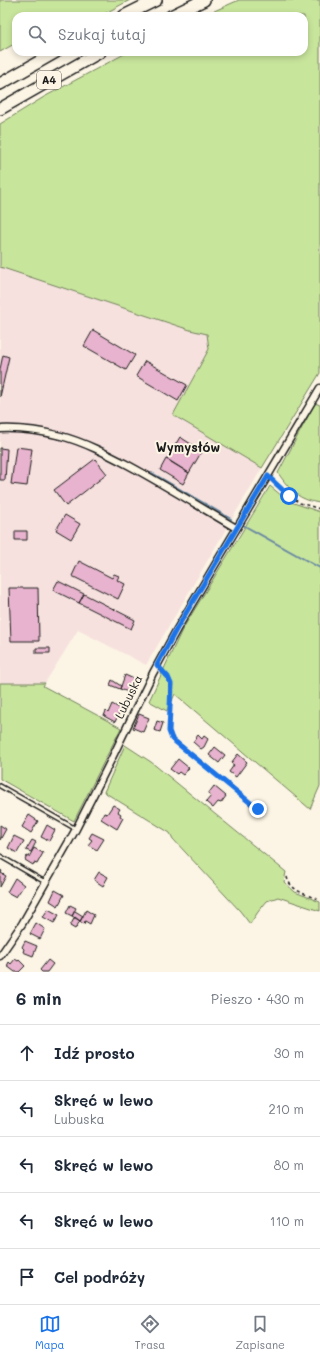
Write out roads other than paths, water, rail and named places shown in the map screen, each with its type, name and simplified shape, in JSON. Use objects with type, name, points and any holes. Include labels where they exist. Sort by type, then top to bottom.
[{"type":"highway","points":[[132,12],[156,0]]},
{"type":"highway","points":[[179,12],[204,0]]},
{"type":"highway","name":"A4","points":[[0,84],[49,56]]},
{"type":"highway","name":"A4","points":[[0,109],[93,56]]},
{"type":"street","name":"Lubuska","points":[[0,956],[22,924],[76,829],[157,665],[177,628],[320,388]]},
{"type":"street","points":[[0,429],[22,429],[49,433],[89,446],[148,476],[236,528]]},
{"type":"lane","points":[[0,786],[76,829]]},
{"type":"lane","points":[[0,856],[46,882]]},
{"type":"waterway","points":[[152,473],[231,519]]},
{"type":"waterway","points":[[243,525],[320,568]]},
{"type":"district","name":"Wymysłów","points":[[188,447]]}]
